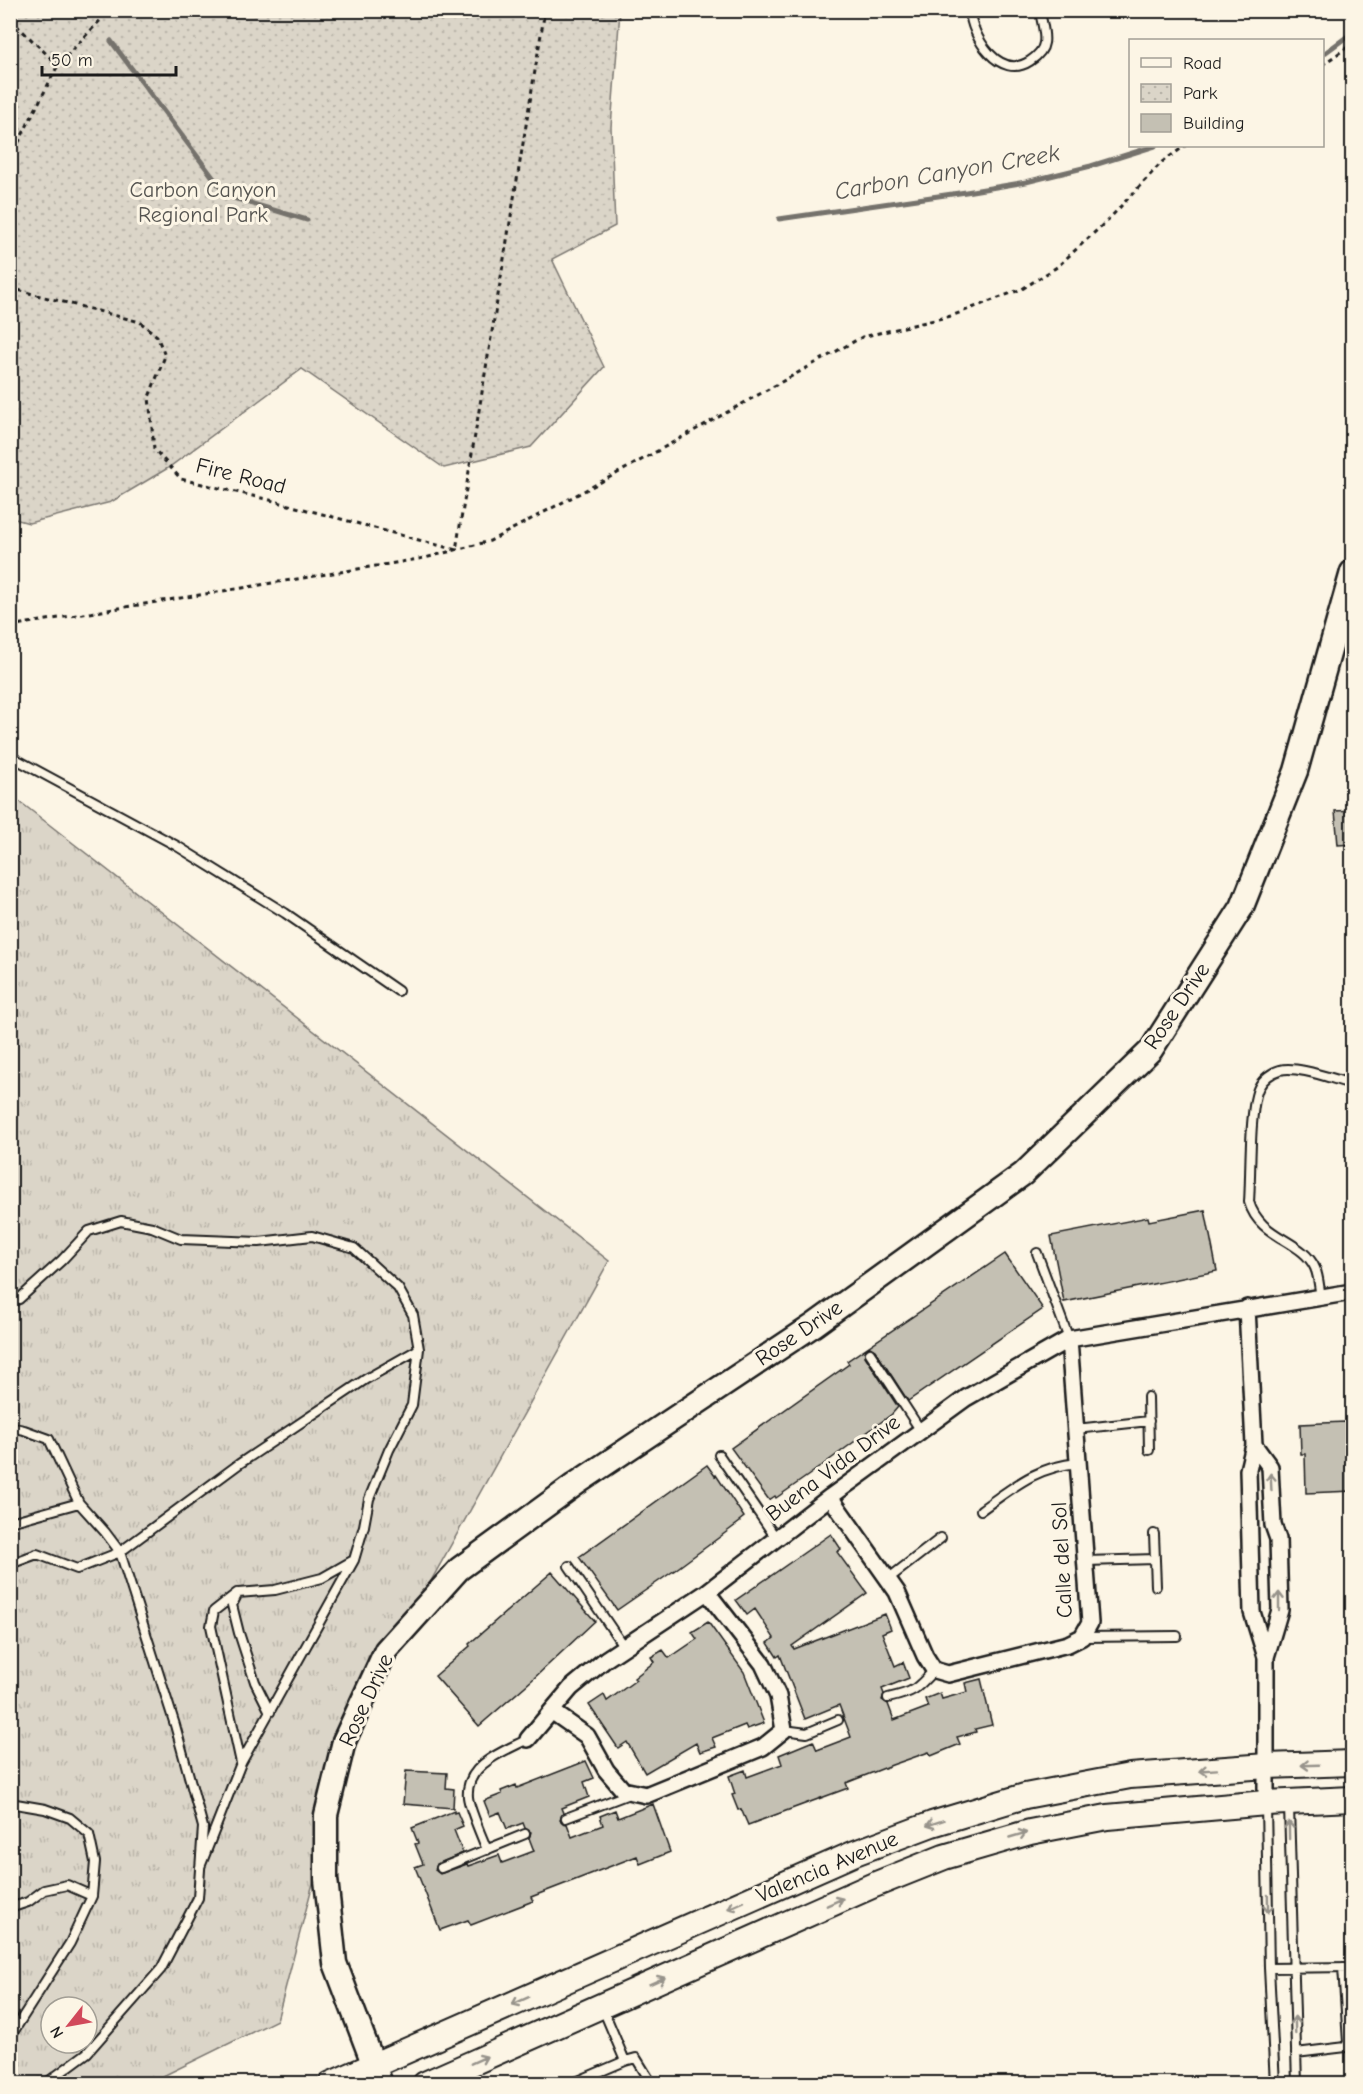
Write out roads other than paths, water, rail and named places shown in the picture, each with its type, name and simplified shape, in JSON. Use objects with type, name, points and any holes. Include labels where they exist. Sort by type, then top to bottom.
[{"type":"main road","name":"Valencia Avenue","points":[[331,2084],[377,2075],[855,1853],[932,1824],[1025,1796],[1130,1776],[1267,1766],[1353,1763]]},
{"type":"main road","name":"Valencia Avenue","points":[[425,2084],[874,1885],[944,1857],[1030,1832],[1107,1817],[1353,1799]]},
{"type":"street","name":"Rose Drive","points":[[377,2075],[335,1963],[326,1879],[326,1815],[344,1741],[386,1650],[459,1569],[577,1483],[814,1325],[1023,1174],[1151,1050],[1242,907],[1296,771],[1353,572]]},
{"type":"street","name":"Buena Vida Drive","points":[[528,1739],[571,1688],[624,1647],[707,1592],[830,1497],[966,1398],[1069,1339],[1353,1292]]},
{"type":"street","points":[[1247,1308],[1254,1445],[1248,1470],[1252,1612],[1266,1657],[1267,1766],[1277,1803]]},
{"type":"street","name":"Calle del Sol","points":[[934,1670],[948,1674],[1068,1644],[1082,1637],[1090,1623],[1069,1339]]},
{"type":"street","points":[[1254,1445],[1270,1467],[1273,1525],[1278,1539],[1280,1610],[1266,1657]]},
{"type":"street","points":[[830,1497],[897,1593],[925,1656],[934,1670]]},
{"type":"street","points":[[553,1712],[588,1736],[606,1770],[623,1790],[646,1795],[762,1747],[784,1730],[778,1696],[763,1664],[707,1592]]},
{"type":"lane","points":[[970,10],[977,38],[990,54],[1008,66],[1023,66],[1037,57],[1044,43],[1040,10]]},
{"type":"lane","points":[[10,756],[185,851],[285,913],[398,991]]},
{"type":"lane","points":[[1321,1297],[1316,1269],[1308,1257],[1263,1226],[1253,1214],[1249,1202],[1254,1108],[1259,1087],[1267,1077],[1281,1070],[1295,1070],[1353,1084]]},
{"type":"lane","points":[[10,1302],[19,1299],[62,1260],[89,1231],[121,1221],[152,1227],[181,1239],[259,1242],[312,1236],[354,1248],[398,1288],[413,1315],[419,1349],[412,1405],[389,1450],[369,1499],[354,1560],[241,1763],[200,1867]]},
{"type":"lane","points":[[1037,1253],[1069,1339]]},
{"type":"lane","points":[[10,1563],[37,1554],[77,1569],[120,1552],[239,1464],[366,1379],[419,1349]]},
{"type":"lane","points":[[870,1353],[921,1431]]},
{"type":"lane","points":[[1148,1397],[1149,1450]]},
{"type":"lane","points":[[1076,1429],[1149,1421]]},
{"type":"lane","points":[[10,1427],[49,1439],[79,1503],[120,1552],[203,1827],[198,1898],[161,1969],[87,2053],[45,2084]]},
{"type":"lane","points":[[719,1455],[776,1538]]},
{"type":"lane","points":[[981,1510],[1028,1476],[1057,1465],[1078,1463]]},
{"type":"lane","points":[[10,1522],[79,1503]]},
{"type":"lane","points":[[1154,1534],[1156,1586]]},
{"type":"lane","points":[[888,1579],[941,1538]]},
{"type":"lane","points":[[1086,1560],[1155,1559]]},
{"type":"lane","points":[[241,1763],[211,1626],[214,1611],[238,1593],[275,1590],[322,1578],[354,1560]]},
{"type":"lane","points":[[569,1566],[624,1647]]},
{"type":"lane","points":[[238,1593],[232,1605],[239,1633],[255,1682],[270,1712]]},
{"type":"lane","points":[[1082,1637],[1177,1636]]},
{"type":"lane","points":[[888,1698],[911,1693],[934,1670]]},
{"type":"lane","points":[[10,1685],[10,1699]]},
{"type":"lane","points":[[784,1730],[807,1732],[838,1720]]},
{"type":"lane","name":"Buena Vida Drive","points":[[487,1850],[468,1796],[471,1777],[484,1762],[528,1739]]},
{"type":"lane","points":[[566,1818],[634,1792]]},
{"type":"lane","points":[[10,1803],[45,1809],[70,1818],[89,1834],[95,1862],[92,1896],[70,1943],[10,2037]]},
{"type":"lane","points":[[1277,1803],[1292,1967],[1297,2084]]},
{"type":"lane","points":[[1275,2084],[1269,1968],[1277,1803]]},
{"type":"lane","points":[[441,1868],[525,1834]]},
{"type":"lane","points":[[10,1908],[28,1902],[44,1890],[67,1885],[92,1896]]},
{"type":"lane","points":[[1296,2053],[1346,2047],[1348,2042],[1343,1967]]},
{"type":"lane","points":[[1269,1968],[1353,1967]]},
{"type":"lane","points":[[602,2005],[625,2061]]},
{"type":"lane","points":[[571,2084],[636,2058],[652,2084]]},
{"type":"waterway","name":"Carbon Canyon Creek","points":[[1324,54],[1352,33]]},
{"type":"waterway","name":"Carbon Canyon Creek","points":[[111,41],[227,196],[307,220]]},
{"type":"waterway","name":"Carbon Canyon Creek","points":[[779,219],[1026,182],[1091,166],[1152,147]]},
{"type":"park label","name":"Carbon Canyon Regional Park","points":[[203,202]]}]
